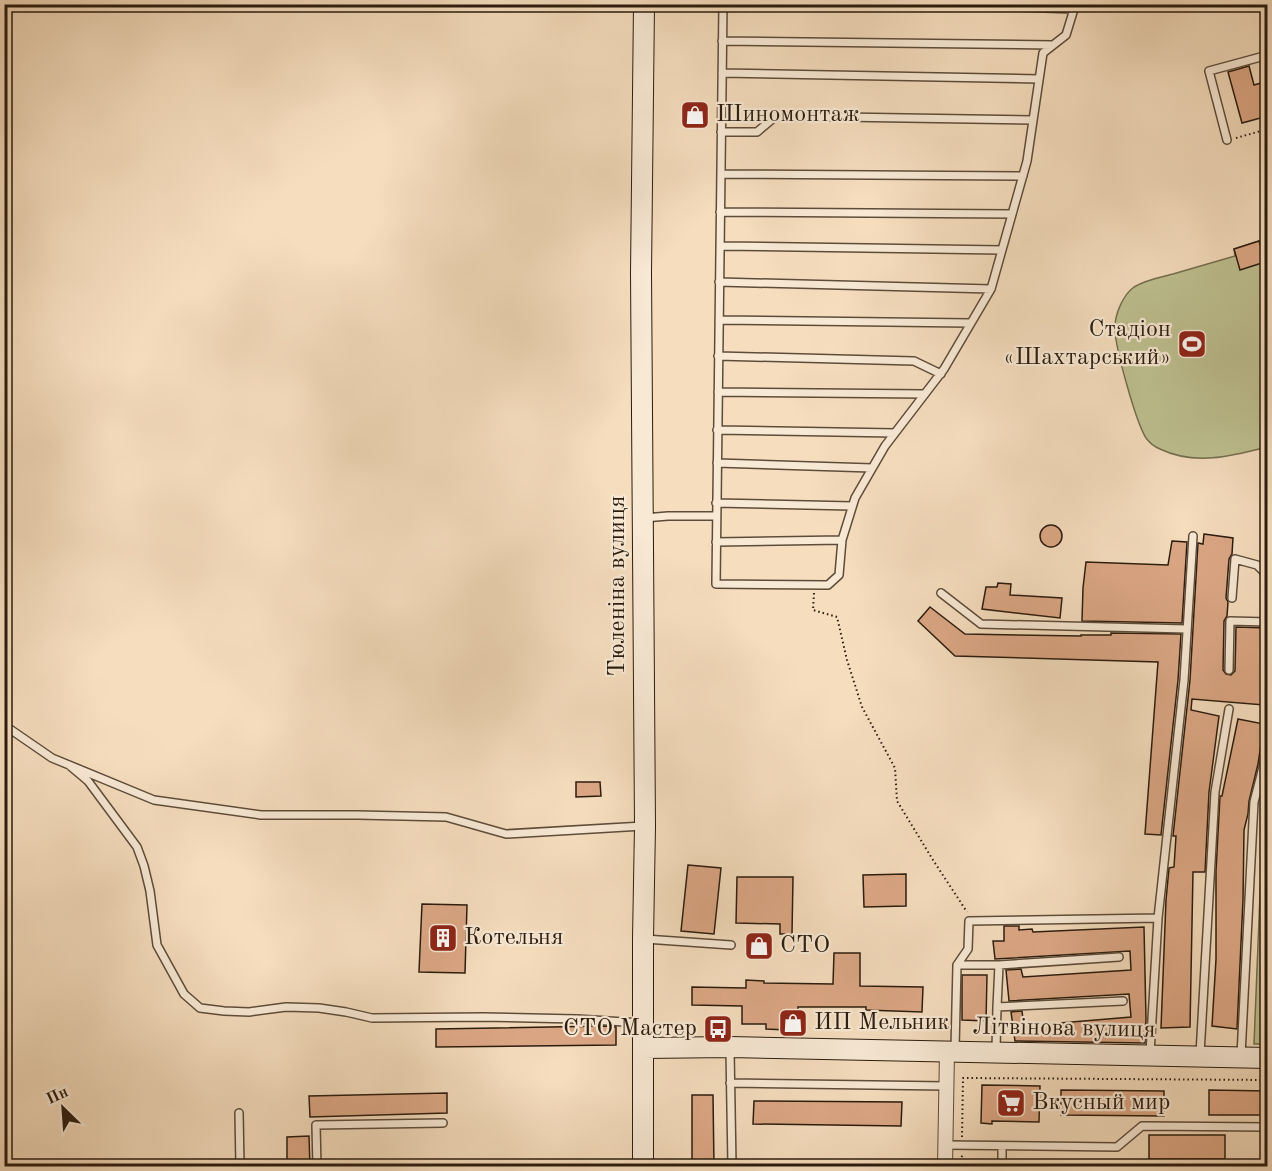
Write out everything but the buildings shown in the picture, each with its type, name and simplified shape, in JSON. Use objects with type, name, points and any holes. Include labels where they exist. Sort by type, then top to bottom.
[{"type":"street","name":"Тюленіна вулиця","points":[[643,1167],[645,826],[640,273],[644,4]]},
{"type":"street","name":"Літвінова вулиця","points":[[643,1048],[730,1047],[1268,1058]]},
{"type":"street","points":[[945,1167],[946,1086],[951,1052]]},
{"type":"lane","points":[[723,4],[716,584],[815,585],[828,585],[839,575],[842,540],[855,498],[885,446],[940,374],[991,289],[1027,161],[1043,53],[1066,35],[1074,7],[932,4]]},
{"type":"lane","points":[[722,41],[1053,45]]},
{"type":"lane","points":[[1227,140],[1209,71],[1268,55]]},
{"type":"lane","points":[[722,73],[1039,79]]},
{"type":"lane","points":[[721,132],[757,132],[776,116],[1033,120]]},
{"type":"lane","points":[[721,174],[1023,176]]},
{"type":"lane","points":[[720,212],[1012,214]]},
{"type":"lane","points":[[720,246],[1002,250]]},
{"type":"lane","points":[[719,282],[991,289]]},
{"type":"lane","points":[[719,320],[970,323]]},
{"type":"lane","points":[[718,356],[914,361],[940,374]]},
{"type":"lane","points":[[718,392],[925,394]]},
{"type":"lane","points":[[717,430],[895,433]]},
{"type":"lane","points":[[717,463],[872,468]]},
{"type":"lane","points":[[716,503],[852,506]]},
{"type":"lane","points":[[643,518],[716,516]]},
{"type":"lane","points":[[1150,1056],[1158,918],[1184,680],[1193,536]]},
{"type":"lane","points":[[716,542],[842,540]]},
{"type":"lane","points":[[1232,598],[1235,560],[1257,565],[1268,576]]},
{"type":"lane","points":[[941,593],[981,624],[1187,629]]},
{"type":"lane","points":[[1229,670],[1230,621],[1268,622]]},
{"type":"lane","points":[[1200,1057],[1215,792],[1228,709]]},
{"type":"lane","points":[[4,725],[52,758],[154,801],[261,815],[446,817],[506,834],[645,826]]},
{"type":"lane","points":[[1241,1058],[1254,802],[1268,748]]},
{"type":"lane","points":[[69,765],[88,781],[137,847],[150,891],[157,945],[184,994],[200,1008],[249,1012],[286,1007],[319,1008],[372,1018],[577,1018],[644,1023]]},
{"type":"lane","points":[[951,1052],[957,965],[968,949],[969,921],[1158,918]]},
{"type":"lane","points":[[643,939],[731,945]]},
{"type":"lane","points":[[957,965],[999,965],[1119,957]]},
{"type":"lane","points":[[996,1053],[999,965]]},
{"type":"lane","points":[[998,1008],[1123,1001]]},
{"type":"lane","points":[[730,1047],[732,1167]]},
{"type":"lane","points":[[730,1083],[946,1086]]},
{"type":"lane","points":[[239,1113],[240,1167]]},
{"type":"lane","points":[[316,1167],[315,1125],[443,1123]]},
{"type":"lane","points":[[945,1145],[1117,1147],[1142,1126],[1268,1127]]},
{"type":"lane","points":[[1002,1146],[1002,1167]]},
{"type":"path","points":[[1227,140],[1268,129]]},
{"type":"path","points":[[815,585],[813,610],[837,617],[847,660],[862,707],[895,768],[897,801],[969,915]]},
{"type":"path","points":[[961,1167],[963,1078],[1268,1080]]},
{"type":"green space","name":"Стадіон «Шахтарський»","points":[[1259,241],[1262,249],[1267,247],[1267,447],[1213,458],[1187,457],[1158,448],[1147,440],[1142,429],[1122,366],[1115,327],[1120,305],[1130,290],[1138,285],[1235,256],[1234,249]]},
{"type":"green space","points":[[1265,771],[1267,771],[1267,1044],[1254,1044]]},
{"type":"place","name":"Шиномонтаж","points":[[695,115]]},
{"type":"place","name":"Стадіон «Шахтарський»","points":[[1192,344]]},
{"type":"place","name":"Котельня","points":[[443,938]]},
{"type":"place","name":"СТО","points":[[759,946]]},
{"type":"place","name":"ИП Мельник","points":[[793,1023]]},
{"type":"place","name":"СТО Мастер","points":[[718,1029]]},
{"type":"place","name":"Вкусный мир","points":[[1011,1103]]}]
